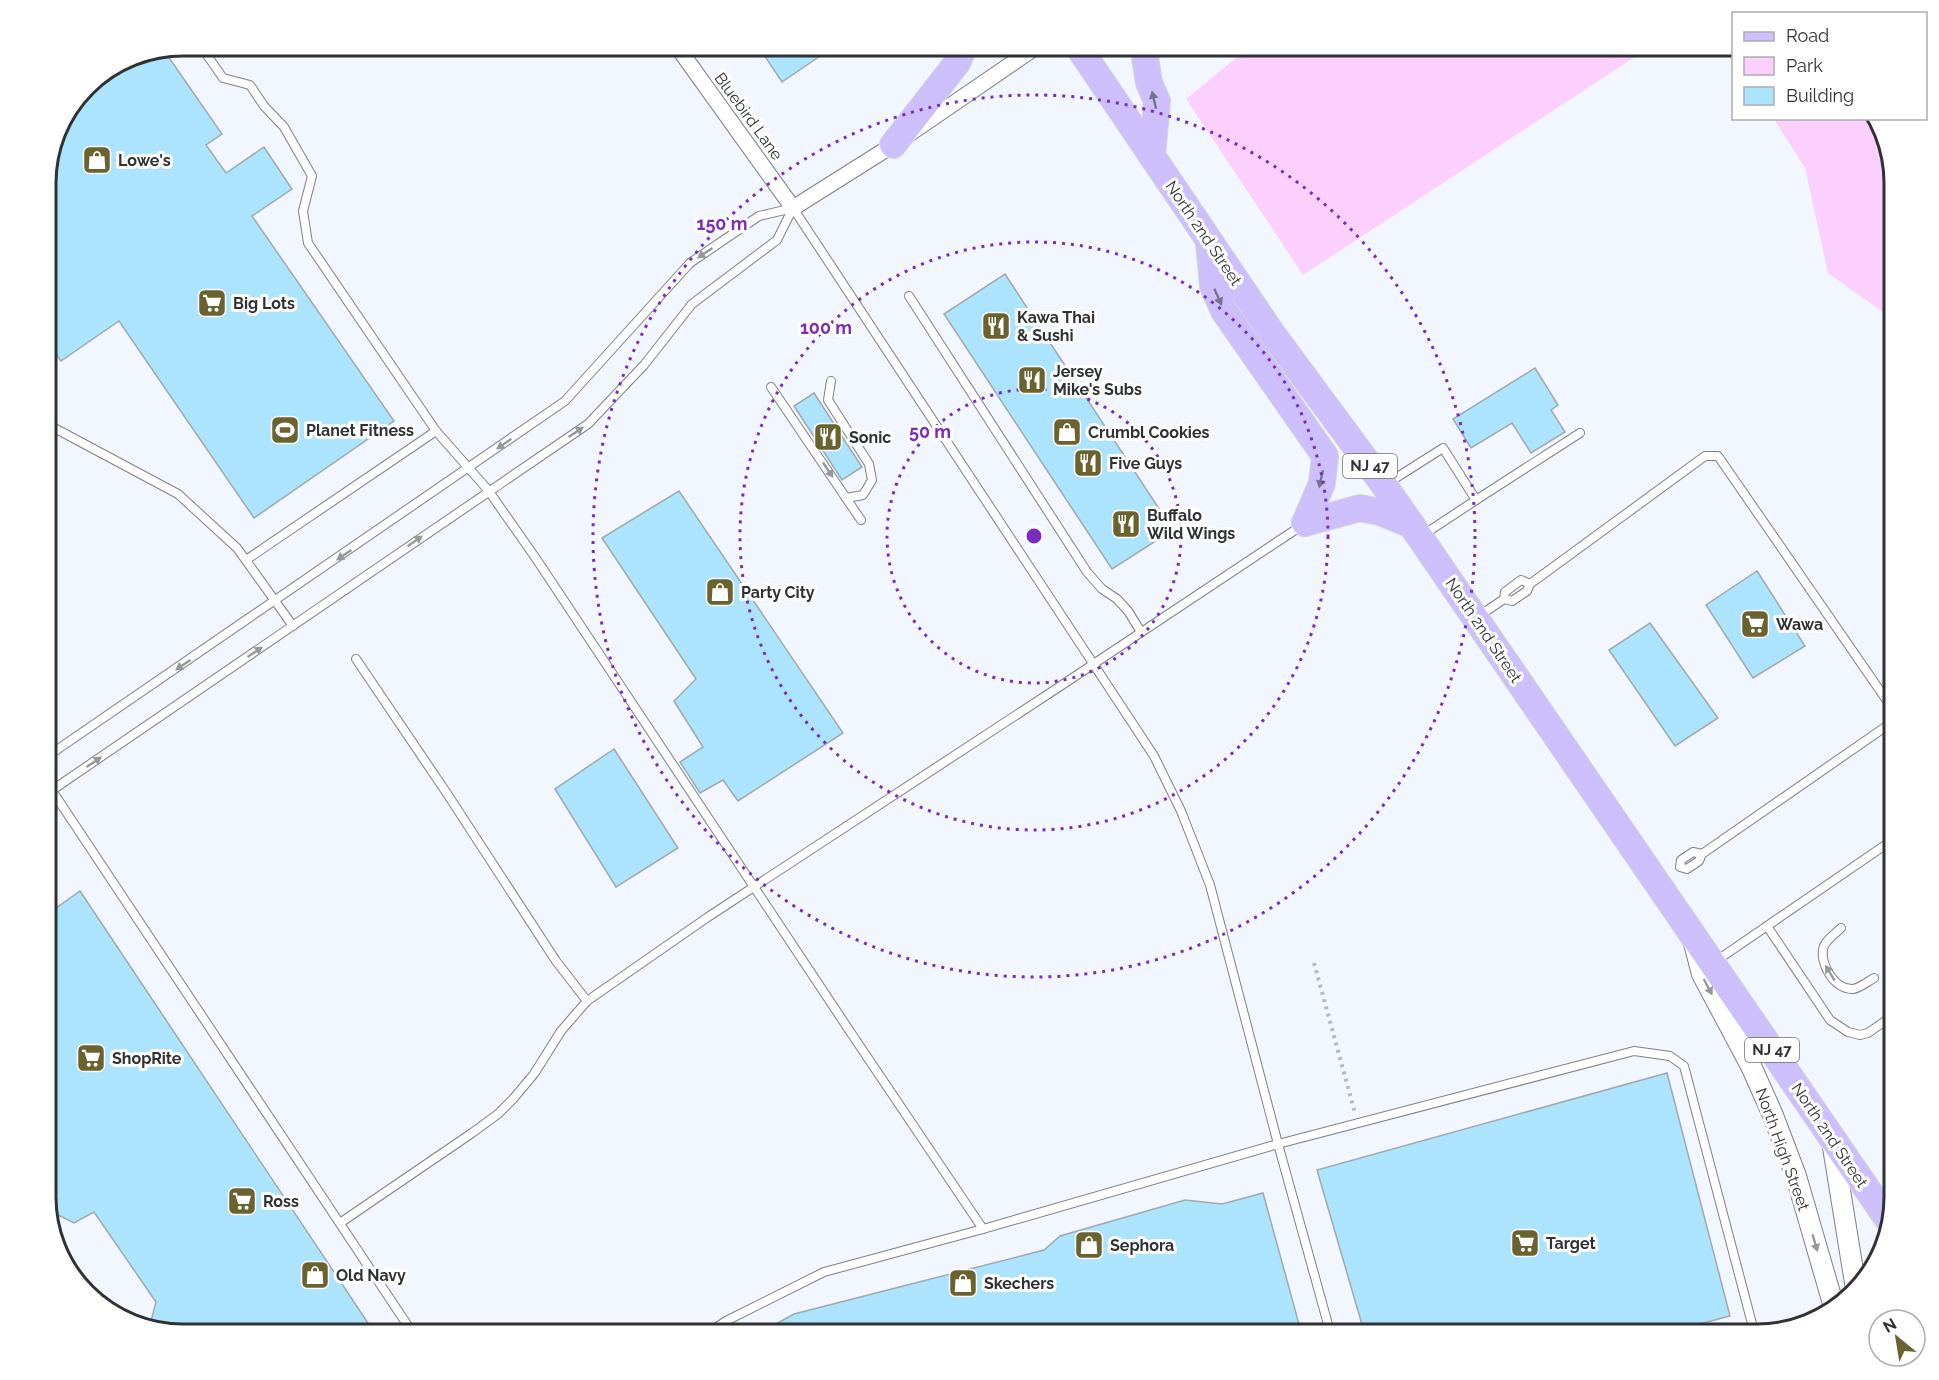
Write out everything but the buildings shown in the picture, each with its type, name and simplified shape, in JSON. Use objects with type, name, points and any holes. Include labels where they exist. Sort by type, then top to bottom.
[{"type":"main road","points":[[892,145],[960,56]]},
{"type":"main road","name":"North 2nd Street","points":[[1084,56],[1271,332],[1416,531],[1882,1211]]},
{"type":"main road","points":[[1145,56],[1149,83],[1157,101],[1152,156]]},
{"type":"main road","points":[[1208,240],[1213,286],[1224,311],[1325,456],[1322,483],[1305,523]]},
{"type":"main road","points":[[1305,523],[1360,508],[1380,512],[1416,531]]},
{"type":"street","name":"Bluebird Lane","points":[[684,56],[793,208]]},
{"type":"street","points":[[793,208],[892,145],[1023,56]]},
{"type":"street","name":"North High Street","points":[[1691,931],[1702,974],[1751,1066],[1772,1113],[1796,1176],[1832,1300]]},
{"type":"street","points":[[1832,1137],[1854,1278]]},
{"type":"lane","points":[[208,56],[223,78],[250,85],[264,106],[284,127],[312,176],[303,211],[308,243],[436,430],[468,470],[488,490],[537,560],[983,1229]]},
{"type":"lane","points":[[56,751],[468,470],[565,401],[690,263],[759,216],[793,208]]},
{"type":"lane","points":[[56,788],[488,490],[588,424],[644,364],[692,304],[777,240],[793,208]]},
{"type":"lane","points":[[793,208],[1154,756],[1181,811],[1210,885],[1328,1324]]},
{"type":"lane","points":[[909,296],[1087,572],[1102,589],[1117,599],[1128,611],[1141,632]]},
{"type":"lane","points":[[831,381],[828,400],[869,464],[872,480],[863,495],[846,498]]},
{"type":"lane","points":[[771,387],[861,520]]},
{"type":"lane","points":[[56,429],[178,495],[237,548],[293,626]]},
{"type":"lane","points":[[246,560],[436,430]]},
{"type":"lane","points":[[1416,531],[1476,500],[1580,433]]},
{"type":"lane","points":[[1384,485],[1443,448],[1476,500]]},
{"type":"lane","points":[[1475,618],[1504,599],[1512,601],[1527,591],[1530,584],[1705,456],[1718,456],[1884,697]]},
{"type":"lane","points":[[340,1223],[498,1114],[534,1074],[561,1030],[586,1001],[754,887],[1305,523]]},
{"type":"lane","points":[[1504,599],[1505,592],[1521,580],[1530,584]]},
{"type":"lane","points":[[356,659],[556,961],[586,1001]]},
{"type":"lane","points":[[1702,854],[1884,728]]},
{"type":"lane","points":[[56,803],[407,1324]]},
{"type":"lane","points":[[1713,963],[1884,846]]},
{"type":"lane","points":[[1767,926],[1830,1020],[1848,1032],[1860,1035],[1868,1033],[1884,1022]]},
{"type":"lane","points":[[1841,928],[1824,945],[1823,955],[1831,977],[1848,989],[1856,989],[1874,978]]},
{"type":"lane","points":[[722,1324],[824,1272],[1278,1144],[1634,1051],[1670,1056],[1684,1066],[1752,1324]]},
{"type":"path","points":[[1314,963],[1358,1123]]},
{"type":"green space","points":[[1239,56],[1636,56],[1303,275],[1186,99]]},
{"type":"green space","points":[[1775,120],[1867,120],[1877,142],[1884,182],[1884,313],[1828,273],[1805,168]]},
{"type":"place","name":"Lowe's","points":[[97,160]]},
{"type":"place","name":"Big Lots","points":[[212,303]]},
{"type":"place","name":"Kawa Thai & Sushi","points":[[996,326]]},
{"type":"place","name":"Jersey Mike's Subs","points":[[1032,380]]},
{"type":"place","name":"Planet Fitness","points":[[285,430]]},
{"type":"place","name":"Crumbl Cookies","points":[[1067,432]]},
{"type":"place","name":"Sonic","points":[[828,437]]},
{"type":"place","name":"Five Guys","points":[[1088,463]]},
{"type":"place","name":"Buffalo Wild Wings","points":[[1126,524]]},
{"type":"place","name":"Party City","points":[[720,592]]},
{"type":"place","name":"Wawa","points":[[1755,624]]},
{"type":"place","name":"ShopRite","points":[[91,1058]]},
{"type":"place","name":"Ross","points":[[242,1201]]},
{"type":"place","name":"Target","points":[[1525,1243]]},
{"type":"place","name":"Sephora","points":[[1089,1245]]},
{"type":"place","name":"Old Navy","points":[[315,1275]]},
{"type":"place","name":"Skechers","points":[[963,1283]]}]
